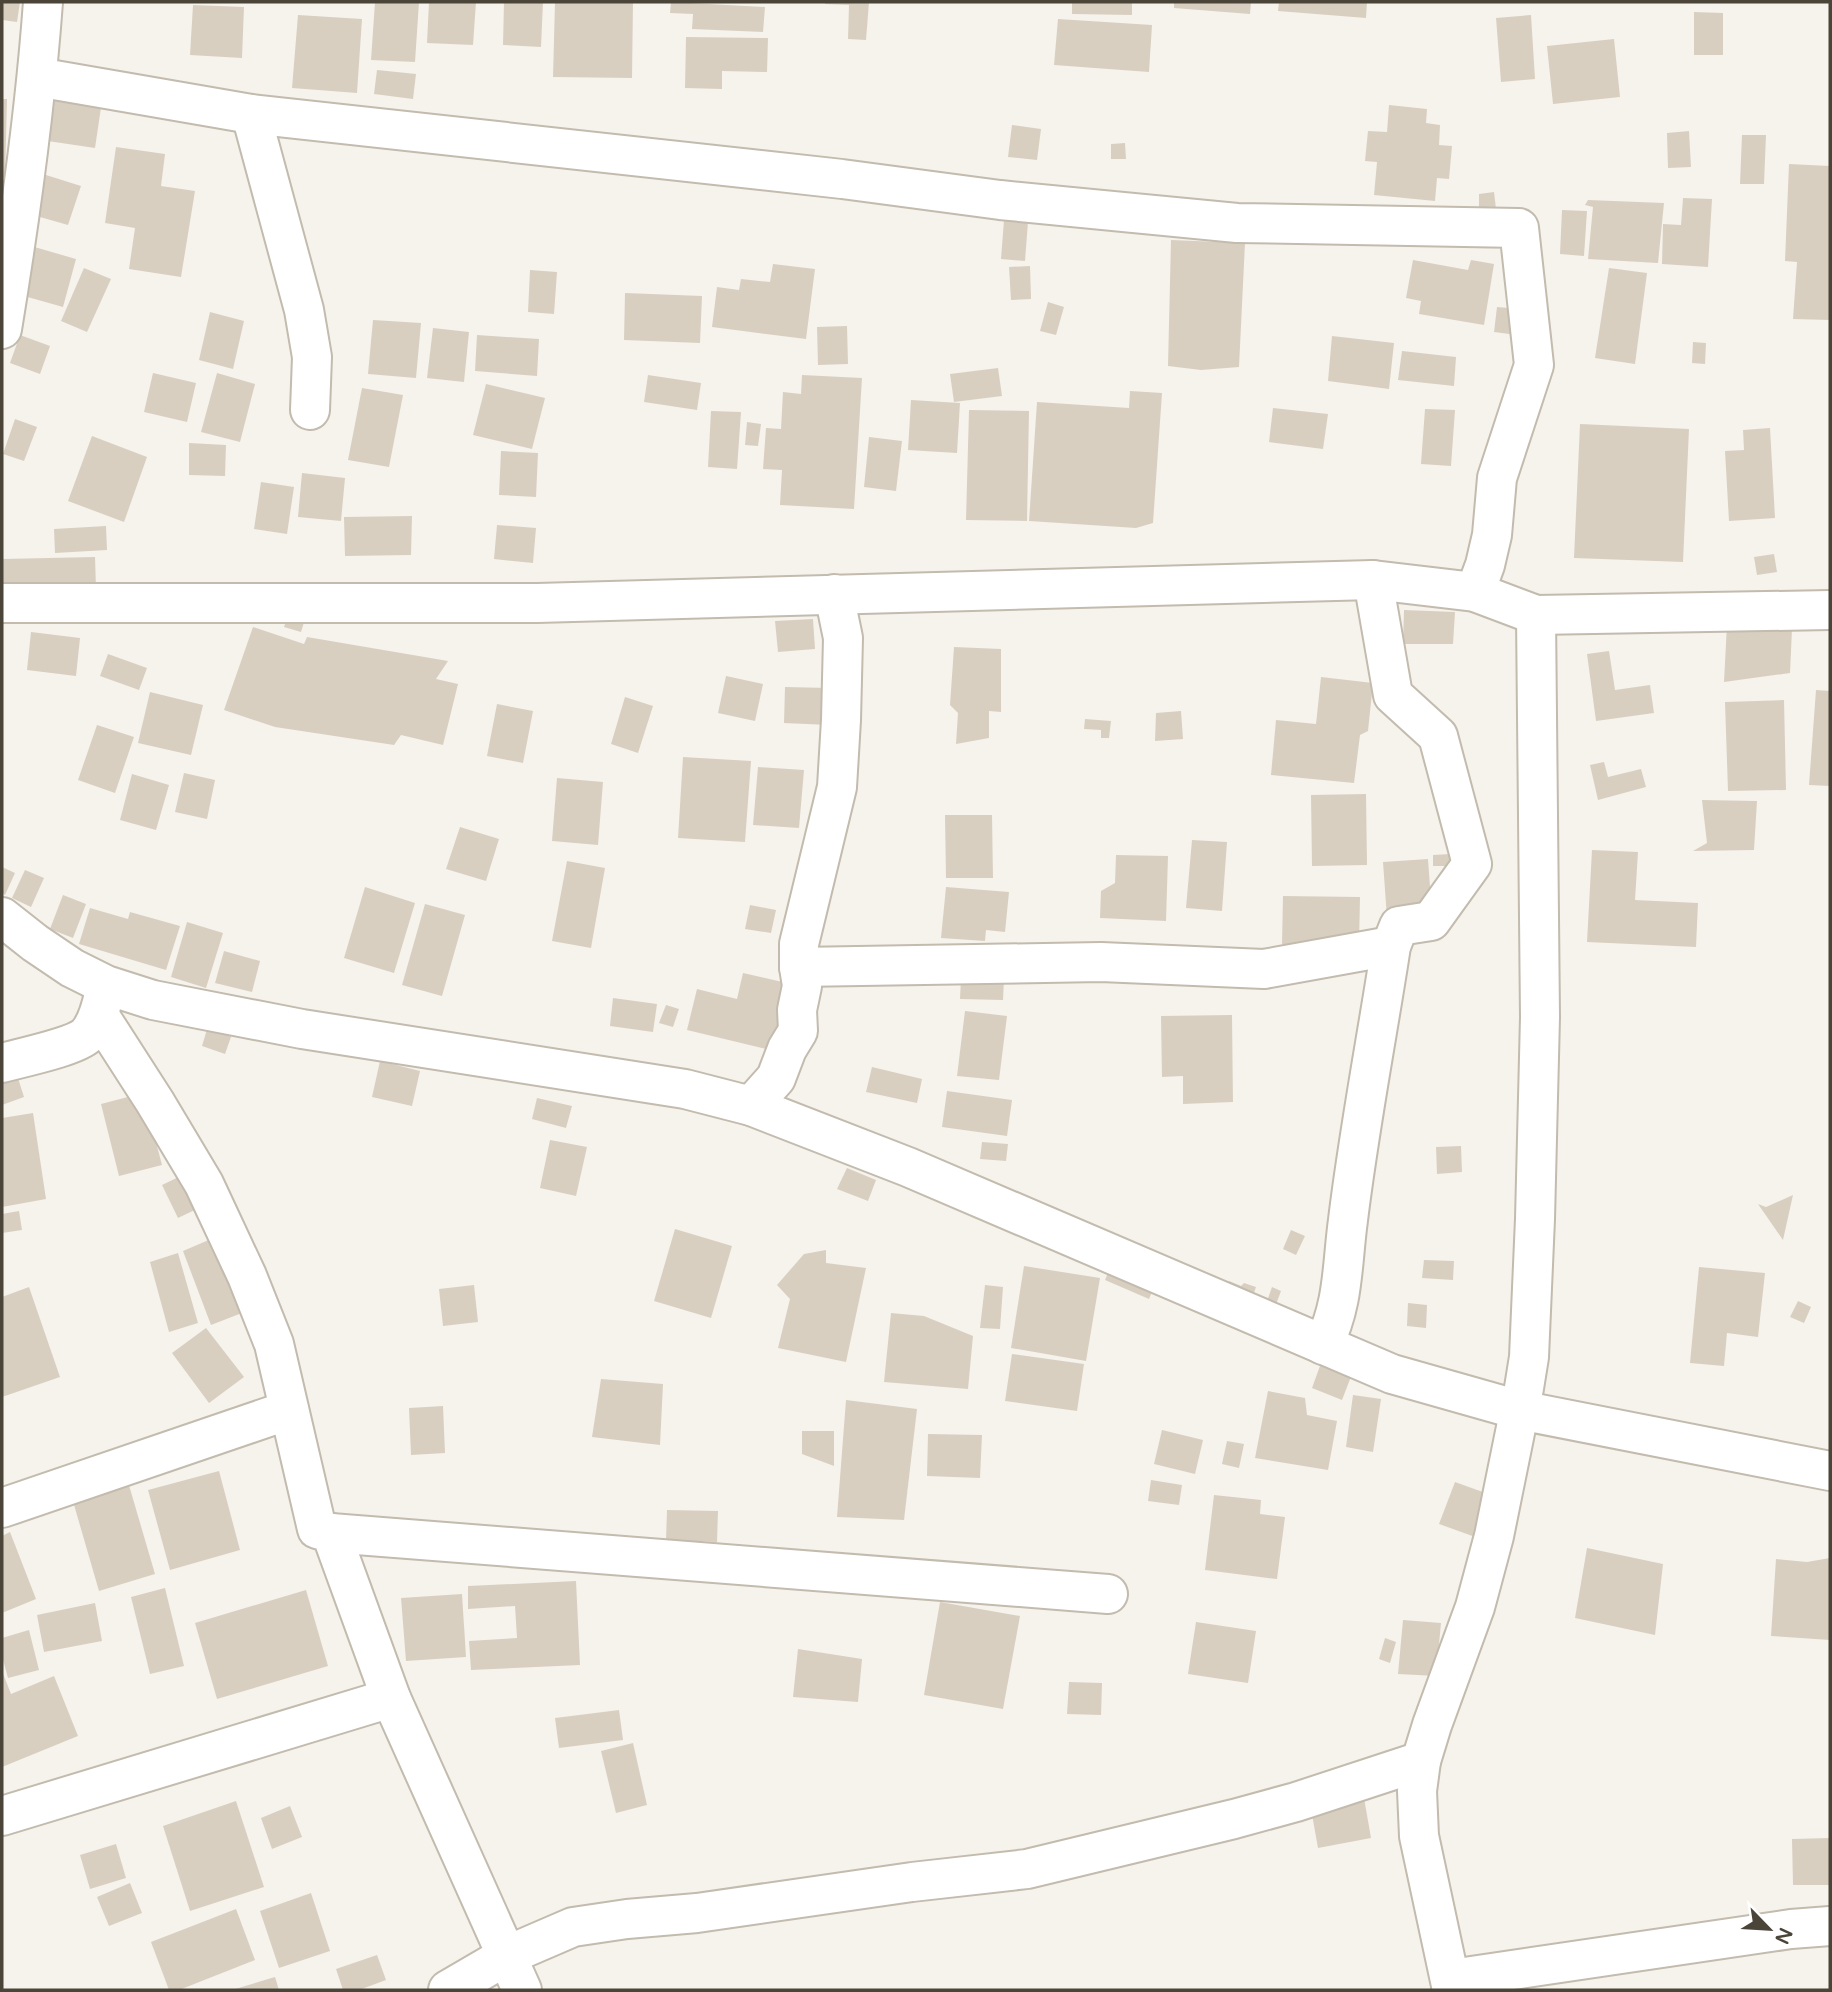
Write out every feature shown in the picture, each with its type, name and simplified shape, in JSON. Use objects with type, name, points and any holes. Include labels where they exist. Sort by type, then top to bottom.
[{"type":"street","points":[[2,329],[18,232],[43,2]]},
{"type":"street","points":[[37,76],[251,114],[842,179],[1000,200],[1237,223],[1519,228],[1534,365],[1497,478],[1492,534],[1475,592]]},
{"type":"street","points":[[251,114],[304,310],[312,357],[310,410]]},
{"type":"street","points":[[1323,1345],[1333,1325],[1341,1295],[1348,1221],[1391,946],[1399,926],[1431,921],[1472,864],[1438,736],[1393,695],[1373,580]]},
{"type":"street","points":[[2,603],[537,603],[1373,580],[1475,592],[1536,615],[1830,611]]},
{"type":"street","points":[[751,1106],[776,1078],[786,1049],[798,1031],[797,1010],[802,986],[799,944],[836,787],[843,638],[834,594]]},
{"type":"street","points":[[1536,615],[1539,1031],[1529,1357],[1494,1536],[1475,1607],[1421,1761],[1418,1791],[1419,1836],[1452,1985],[1791,1929],[1830,1926]]},
{"type":"street","points":[[2,917],[72,968],[103,1000],[155,1102],[204,1184],[247,1276],[274,1344],[317,1529],[331,1533],[1108,1594]]},
{"type":"street","points":[[799,967],[1101,962],[1265,969],[1391,946]]},
{"type":"street","points":[[103,1000],[153,1000],[220,1015],[685,1089],[751,1106],[908,1167],[1392,1374],[1519,1410],[1830,1471]]},
{"type":"street","points":[[2,1063],[64,1046],[86,1036],[103,1000]]},
{"type":"street","points":[[2,1508],[289,1410]]},
{"type":"street","points":[[331,1533],[391,1698],[523,1990]]},
{"type":"street","points":[[2,1816],[391,1698]]},
{"type":"street","points":[[448,1990],[508,1955],[573,1927],[1027,1869],[1234,1819],[1296,1802],[1421,1761]]},
{"type":"building","points":[[2,2],[20,2],[17,22],[2,20]]},
{"type":"building","points":[[375,2],[419,2],[415,62],[371,60]]},
{"type":"building","points":[[429,2],[476,2],[473,45],[427,43]]},
{"type":"building","points":[[504,2],[543,2],[541,47],[503,45]]},
{"type":"building","points":[[555,2],[633,2],[632,78],[553,77]]},
{"type":"building","points":[[671,2],[765,7],[763,32],[692,29],[693,14],[670,13]]},
{"type":"building","points":[[825,2],[869,2],[866,40],[848,39],[849,5]]},
{"type":"building","points":[[1072,2],[1132,2],[1132,15],[1072,14]]},
{"type":"building","points":[[1174,2],[1251,2],[1250,14],[1174,8]]},
{"type":"building","points":[[1279,2],[1367,2],[1366,18],[1278,11]]},
{"type":"building","points":[[193,5],[244,7],[242,58],[190,55]]},
{"type":"building","points":[[1694,12],[1723,13],[1723,55],[1694,55]]},
{"type":"building","points":[[298,15],[362,19],[357,93],[292,88]]},
{"type":"building","points":[[1531,15],[1535,79],[1501,82],[1496,18]]},
{"type":"building","points":[[1058,19],[1152,25],[1149,72],[1054,65]]},
{"type":"building","points":[[686,37],[768,38],[767,72],[722,71],[722,89],[685,88]]},
{"type":"building","points":[[1614,39],[1620,97],[1553,104],[1547,46]]},
{"type":"building","points":[[377,70],[416,74],[413,99],[374,94]]},
{"type":"building","points":[[49,86],[103,94],[95,148],[41,140]]},
{"type":"building","points":[[2,99],[7,99],[5,177],[2,177]]},
{"type":"building","points":[[1389,105],[1427,109],[1426,123],[1440,125],[1439,145],[1452,146],[1449,179],[1437,178],[1435,201],[1374,195],[1377,162],[1365,161],[1368,131],[1387,132]]},
{"type":"building","points":[[1012,125],[1041,129],[1037,160],[1008,157]]},
{"type":"building","points":[[1689,131],[1691,167],[1668,168],[1667,133]]},
{"type":"building","points":[[1742,135],[1766,135],[1764,184],[1740,184]]},
{"type":"building","points":[[1125,143],[1126,159],[1111,159],[1111,144]]},
{"type":"building","points":[[116,147],[165,154],[161,186],[195,191],[181,277],[129,269],[135,228],[105,223]]},
{"type":"building","points":[[1789,164],[1830,166],[1830,320],[1793,319],[1797,262],[1785,261]]},
{"type":"building","points":[[46,175],[81,186],[68,225],[33,215]]},
{"type":"building","points":[[1494,192],[1496,209],[1479,209],[1479,194]]},
{"type":"building","points":[[1683,198],[1712,199],[1708,267],[1662,264],[1663,224],[1681,225]]},
{"type":"building","points":[[1588,200],[1664,203],[1658,263],[1588,259],[1593,207],[1585,205]]},
{"type":"building","points":[[1005,207],[1029,209],[1025,261],[1001,259]]},
{"type":"building","points":[[1562,210],[1587,211],[1584,256],[1560,254]]},
{"type":"building","points":[[1171,240],[1245,243],[1239,367],[1201,370],[1168,366]]},
{"type":"building","points":[[31,246],[76,259],[63,307],[17,294]]},
{"type":"building","points":[[1413,260],[1468,270],[1471,260],[1494,264],[1484,325],[1419,314],[1421,301],[1406,298]]},
{"type":"building","points":[[773,264],[815,269],[806,339],[712,327],[717,287],[739,290],[741,279],[770,282]]},
{"type":"building","points":[[1030,266],[1031,299],[1011,300],[1009,267]]},
{"type":"building","points":[[84,268],[111,279],[87,332],[61,321]]},
{"type":"building","points":[[1609,268],[1647,273],[1635,364],[1595,358]]},
{"type":"building","points":[[530,270],[557,272],[554,314],[528,312]]},
{"type":"building","points":[[625,293],[702,296],[700,343],[624,340]]},
{"type":"building","points":[[1048,302],[1064,307],[1056,335],[1040,331]]},
{"type":"building","points":[[1497,307],[1520,309],[1517,335],[1494,332]]},
{"type":"building","points":[[210,312],[244,321],[233,369],[199,360]]},
{"type":"building","points":[[373,320],[421,323],[416,378],[368,374]]},
{"type":"building","points":[[847,326],[848,364],[818,365],[817,327]]},
{"type":"building","points":[[433,328],[469,332],[464,382],[427,378]]},
{"type":"building","points":[[20,335],[50,346],[40,374],[10,363]]},
{"type":"building","points":[[477,335],[539,339],[537,376],[475,371]]},
{"type":"building","points":[[1332,336],[1394,343],[1389,389],[1328,381]]},
{"type":"building","points":[[1693,342],[1706,343],[1705,364],[1692,363]]},
{"type":"building","points":[[1402,351],[1456,357],[1454,386],[1398,380]]},
{"type":"building","points":[[998,368],[1002,396],[954,402],[950,374]]},
{"type":"building","points":[[153,373],[196,383],[187,422],[144,412]]},
{"type":"building","points":[[217,373],[255,384],[240,442],[201,432]]},
{"type":"building","points":[[648,375],[701,383],[697,410],[644,402]]},
{"type":"building","points":[[802,375],[862,378],[854,509],[780,505],[782,470],[763,469],[766,428],[781,429],[783,392],[801,394]]},
{"type":"building","points":[[486,384],[545,398],[532,449],[473,435]]},
{"type":"building","points":[[362,388],[403,395],[389,467],[348,460]]},
{"type":"building","points":[[1130,391],[1162,393],[1153,523],[1136,528],[1029,521],[1037,402],[1129,408]]},
{"type":"building","points":[[911,400],[960,403],[957,453],[908,450]]},
{"type":"building","points":[[1273,408],[1328,414],[1323,449],[1269,442]]},
{"type":"building","points":[[1425,409],[1455,410],[1451,466],[1421,464]]},
{"type":"building","points":[[969,410],[1029,411],[1027,521],[966,520]]},
{"type":"building","points":[[711,411],[741,412],[737,469],[708,467]]},
{"type":"building","points":[[15,419],[37,427],[24,461],[3,454]]},
{"type":"building","points":[[747,422],[761,424],[758,446],[745,445]]},
{"type":"building","points":[[1580,424],[1689,429],[1683,562],[1574,558]]},
{"type":"building","points":[[1770,428],[1775,518],[1729,521],[1725,451],[1744,450],[1743,430]]},
{"type":"building","points":[[92,436],[147,457],[124,522],[68,501]]},
{"type":"building","points":[[869,437],[902,441],[896,491],[864,487]]},
{"type":"building","points":[[189,443],[226,445],[225,476],[189,475]]},
{"type":"building","points":[[501,451],[538,453],[536,497],[499,495]]},
{"type":"building","points":[[302,473],[345,478],[341,521],[298,517]]},
{"type":"building","points":[[261,482],[294,487],[287,534],[254,529]]},
{"type":"building","points":[[412,516],[411,555],[345,556],[344,517]]},
{"type":"building","points":[[497,525],[536,528],[533,563],[494,559]]},
{"type":"building","points":[[106,526],[107,550],[55,553],[54,529]]},
{"type":"building","points":[[1774,554],[1777,572],[1757,575],[1754,557]]},
{"type":"building","points":[[95,557],[96,588],[2,590],[2,559]]},
{"type":"building","points":[[1404,610],[1455,612],[1453,644],[1403,644]]},
{"type":"building","points":[[289,613],[305,619],[301,632],[284,627]]},
{"type":"building","points":[[813,619],[815,649],[778,652],[775,621]]},
{"type":"building","points":[[1727,624],[1792,629],[1790,673],[1724,682]]},
{"type":"building","points":[[253,627],[304,644],[307,637],[448,661],[436,679],[458,684],[443,745],[401,735],[394,745],[275,727],[224,710]]},
{"type":"building","points":[[31,632],[80,638],[76,676],[27,670]]},
{"type":"building","points":[[954,647],[1001,649],[1001,712],[989,711],[989,738],[956,744],[958,713],[950,705]]},
{"type":"building","points":[[1609,651],[1615,690],[1650,685],[1654,713],[1596,721],[1587,654]]},
{"type":"building","points":[[108,654],[147,668],[139,690],[100,676]]},
{"type":"building","points":[[726,676],[763,684],[755,721],[718,713]]},
{"type":"building","points":[[1321,677],[1373,683],[1368,731],[1360,735],[1354,783],[1271,775],[1276,720],[1316,724]]},
{"type":"building","points":[[785,687],[830,688],[829,725],[784,723]]},
{"type":"building","points":[[1816,690],[1830,691],[1830,786],[1809,785]]},
{"type":"building","points":[[150,692],[203,705],[191,755],[138,743]]},
{"type":"building","points":[[625,697],[653,706],[638,753],[611,744]]},
{"type":"building","points":[[1784,700],[1786,790],[1728,791],[1725,702]]},
{"type":"building","points":[[497,704],[533,711],[523,763],[487,756]]},
{"type":"building","points":[[1181,711],[1183,739],[1155,741],[1156,713]]},
{"type":"building","points":[[1085,719],[1111,721],[1109,738],[1101,738],[1101,730],[1084,729]]},
{"type":"building","points":[[97,725],[134,737],[115,793],[78,780]]},
{"type":"building","points":[[683,757],[751,761],[745,842],[678,838]]},
{"type":"building","points":[[1604,762],[1608,777],[1641,769],[1646,787],[1598,800],[1590,765]]},
{"type":"building","points":[[758,767],[804,770],[799,828],[753,825]]},
{"type":"building","points":[[184,773],[215,780],[207,819],[175,812]]},
{"type":"building","points":[[132,774],[169,785],[156,830],[120,820]]},
{"type":"building","points":[[557,778],[603,782],[598,845],[552,841]]},
{"type":"building","points":[[1366,794],[1367,865],[1312,866],[1311,795]]},
{"type":"building","points":[[1702,800],[1757,801],[1754,850],[1693,851],[1707,843]]},
{"type":"building","points":[[945,815],[992,815],[993,878],[946,878]]},
{"type":"building","points":[[460,827],[499,839],[486,881],[446,869]]},
{"type":"building","points":[[1192,840],[1227,842],[1222,911],[1186,908]]},
{"type":"building","points":[[1592,850],[1638,852],[1635,900],[1698,903],[1696,947],[1587,942]]},
{"type":"building","points":[[1450,854],[1450,866],[1433,866],[1433,855]]},
{"type":"building","points":[[1116,855],[1168,856],[1166,921],[1100,918],[1101,891],[1115,883]]},
{"type":"building","points":[[1428,859],[1432,914],[1387,918],[1383,862]]},
{"type":"building","points":[[567,861],[605,868],[591,948],[552,941]]},
{"type":"building","points":[[2,867],[15,873],[5,895],[2,893]]},
{"type":"building","points":[[25,870],[44,878],[31,907],[12,898]]},
{"type":"building","points":[[365,887],[415,903],[394,973],[344,958]]},
{"type":"building","points":[[946,887],[1009,892],[1005,932],[986,930],[985,941],[941,938]]},
{"type":"building","points":[[63,895],[86,904],[73,938],[50,929]]},
{"type":"building","points":[[1283,896],[1360,897],[1359,944],[1282,944]]},
{"type":"building","points":[[425,904],[465,915],[442,996],[402,985]]},
{"type":"building","points":[[750,905],[776,910],[771,933],[745,929]]},
{"type":"building","points":[[90,908],[128,919],[130,912],[180,926],[166,970],[79,944]]},
{"type":"building","points":[[187,922],[223,933],[206,988],[171,977]]},
{"type":"building","points":[[224,951],[260,961],[252,992],[215,983]]},
{"type":"building","points":[[743,973],[791,984],[775,1051],[687,1030],[697,989],[737,999]]},
{"type":"building","points":[[961,978],[1004,979],[1003,1000],[960,999]]},
{"type":"building","points":[[613,998],[657,1004],[653,1032],[610,1026]]},
{"type":"building","points":[[666,1005],[679,1009],[673,1027],[659,1023]]},
{"type":"building","points":[[965,1011],[1007,1016],[999,1080],[957,1076]]},
{"type":"building","points":[[1232,1015],[1233,1102],[1183,1104],[1183,1076],[1162,1077],[1161,1016]]},
{"type":"building","points":[[208,1026],[232,1034],[225,1054],[202,1046]]},
{"type":"building","points":[[380,1061],[420,1071],[412,1106],[372,1097]]},
{"type":"building","points":[[872,1067],[922,1079],[917,1103],[866,1092]]},
{"type":"building","points":[[17,1075],[24,1097],[2,1105],[2,1080]]},
{"type":"building","points":[[947,1091],[1012,1100],[1007,1136],[942,1127]]},
{"type":"building","points":[[143,1093],[162,1165],[119,1176],[101,1104]]},
{"type":"building","points":[[537,1098],[572,1106],[566,1128],[532,1119]]},
{"type":"building","points":[[33,1113],[46,1199],[2,1207],[2,1118]]},
{"type":"building","points":[[550,1140],[587,1147],[576,1196],[540,1188]]},
{"type":"building","points":[[982,1142],[1008,1144],[1006,1161],[980,1159]]},
{"type":"building","points":[[1461,1146],[1462,1172],[1437,1174],[1436,1147]]},
{"type":"building","points":[[847,1168],[876,1180],[868,1201],[837,1189]]},
{"type":"building","points":[[187,1173],[203,1206],[178,1218],[162,1185]]},
{"type":"building","points":[[1793,1195],[1783,1240],[1758,1204],[1766,1207]]},
{"type":"building","points":[[19,1211],[22,1230],[2,1233],[2,1214]]},
{"type":"building","points":[[675,1229],[732,1246],[711,1318],[654,1301]]},
{"type":"building","points":[[1291,1230],[1305,1236],[1296,1255],[1283,1249]]},
{"type":"building","points":[[218,1236],[247,1311],[211,1325],[183,1251]]},
{"type":"building","points":[[826,1250],[826,1263],[866,1268],[846,1362],[778,1348],[790,1299],[777,1285],[804,1254]]},
{"type":"building","points":[[178,1253],[198,1323],[169,1332],[150,1262]]},
{"type":"building","points":[[1424,1260],[1454,1261],[1453,1280],[1422,1278]]},
{"type":"building","points":[[1112,1263],[1156,1282],[1149,1299],[1105,1280]]},
{"type":"building","points":[[1024,1266],[1100,1278],[1086,1361],[1011,1348]]},
{"type":"building","points":[[1699,1267],[1765,1273],[1758,1337],[1727,1333],[1724,1366],[1690,1363]]},
{"type":"building","points":[[1229,1281],[1241,1286],[1244,1283],[1256,1287],[1253,1296],[1226,1286]]},
{"type":"building","points":[[474,1285],[478,1322],[443,1326],[439,1289]]},
{"type":"building","points":[[985,1285],[1003,1287],[1000,1329],[980,1328]]},
{"type":"building","points":[[29,1287],[60,1377],[2,1397],[2,1297]]},
{"type":"building","points":[[1272,1287],[1281,1291],[1275,1307],[1266,1304]]},
{"type":"building","points":[[1798,1301],[1811,1307],[1804,1323],[1790,1317]]},
{"type":"building","points":[[1408,1303],[1427,1305],[1426,1328],[1407,1326]]},
{"type":"building","points":[[891,1313],[924,1316],[973,1336],[968,1389],[884,1382]]},
{"type":"building","points":[[206,1328],[244,1377],[209,1403],[172,1353]]},
{"type":"building","points":[[1012,1354],[1084,1364],[1077,1411],[1005,1401]]},
{"type":"building","points":[[1321,1363],[1352,1374],[1342,1400],[1312,1388]]},
{"type":"building","points":[[601,1379],[663,1384],[660,1445],[592,1437]]},
{"type":"building","points":[[1268,1391],[1305,1398],[1307,1415],[1337,1421],[1328,1470],[1255,1458]]},
{"type":"building","points":[[1353,1395],[1381,1399],[1373,1452],[1346,1447]]},
{"type":"building","points":[[846,1400],[917,1409],[904,1520],[837,1517]]},
{"type":"building","points":[[443,1406],[445,1453],[411,1455],[409,1408]]},
{"type":"building","points":[[1162,1430],[1203,1440],[1195,1474],[1154,1464]]},
{"type":"building","points":[[802,1431],[834,1431],[834,1466],[802,1454]]},
{"type":"building","points":[[928,1434],[982,1435],[980,1478],[927,1476]]},
{"type":"building","points":[[1227,1441],[1244,1444],[1239,1468],[1222,1464]]},
{"type":"building","points":[[219,1471],[240,1550],[170,1570],[148,1490]]},
{"type":"building","points":[[126,1475],[155,1574],[99,1591],[70,1491]]},
{"type":"building","points":[[1151,1480],[1182,1485],[1179,1505],[1148,1501]]},
{"type":"building","points":[[1455,1482],[1494,1496],[1478,1538],[1439,1524]]},
{"type":"building","points":[[1214,1495],[1261,1500],[1260,1514],[1285,1517],[1277,1579],[1205,1570]]},
{"type":"building","points":[[667,1510],[718,1511],[717,1542],[666,1540]]},
{"type":"building","points":[[10,1532],[36,1599],[2,1613],[2,1536]]},
{"type":"building","points":[[1587,1548],[1663,1564],[1655,1635],[1575,1618]]},
{"type":"building","points":[[1830,1558],[1830,1640],[1771,1636],[1776,1559],[1807,1562]]},
{"type":"building","points":[[576,1581],[580,1665],[471,1670],[469,1641],[517,1638],[515,1606],[468,1609],[468,1586]]},
{"type":"building","points":[[165,1588],[184,1666],[150,1674],[131,1597]]},
{"type":"building","points":[[306,1590],[328,1666],[217,1699],[195,1623]]},
{"type":"building","points":[[462,1594],[466,1657],[406,1661],[401,1598]]},
{"type":"building","points":[[940,1602],[1020,1616],[1003,1709],[924,1695]]},
{"type":"building","points":[[95,1603],[102,1641],[44,1652],[37,1615]]},
{"type":"building","points":[[1403,1620],[1441,1623],[1436,1676],[1398,1674]]},
{"type":"building","points":[[1196,1622],[1256,1631],[1248,1683],[1188,1674]]},
{"type":"building","points":[[29,1630],[39,1670],[8,1678],[2,1656],[2,1638]]},
{"type":"building","points":[[1385,1638],[1396,1642],[1390,1663],[1379,1659]]},
{"type":"building","points":[[798,1649],[862,1659],[858,1702],[793,1697]]},
{"type":"building","points":[[2,1671],[11,1694],[54,1676],[78,1736],[2,1767]]},
{"type":"building","points":[[1069,1682],[1102,1683],[1101,1715],[1067,1714]]},
{"type":"building","points":[[619,1710],[623,1740],[559,1748],[555,1718]]},
{"type":"building","points":[[633,1743],[647,1805],[616,1813],[601,1751]]},
{"type":"building","points":[[1364,1798],[1371,1838],[1318,1848],[1311,1809]]},
{"type":"building","points":[[236,1801],[264,1887],[190,1911],[163,1826]]},
{"type":"building","points":[[290,1806],[302,1837],[272,1849],[261,1818]]},
{"type":"building","points":[[1830,1838],[1830,1885],[1793,1885],[1792,1839]]},
{"type":"building","points":[[116,1844],[126,1878],[90,1889],[80,1855]]},
{"type":"building","points":[[130,1883],[142,1913],[109,1926],[97,1897]]},
{"type":"building","points":[[311,1893],[330,1951],[279,1968],[260,1911]]},
{"type":"building","points":[[236,1909],[255,1960],[179,1990],[169,1990],[151,1942]]},
{"type":"building","points":[[377,1955],[386,1980],[359,1990],[343,1990],[336,1969]]},
{"type":"building","points":[[275,1977],[279,1990],[232,1990]]}]
